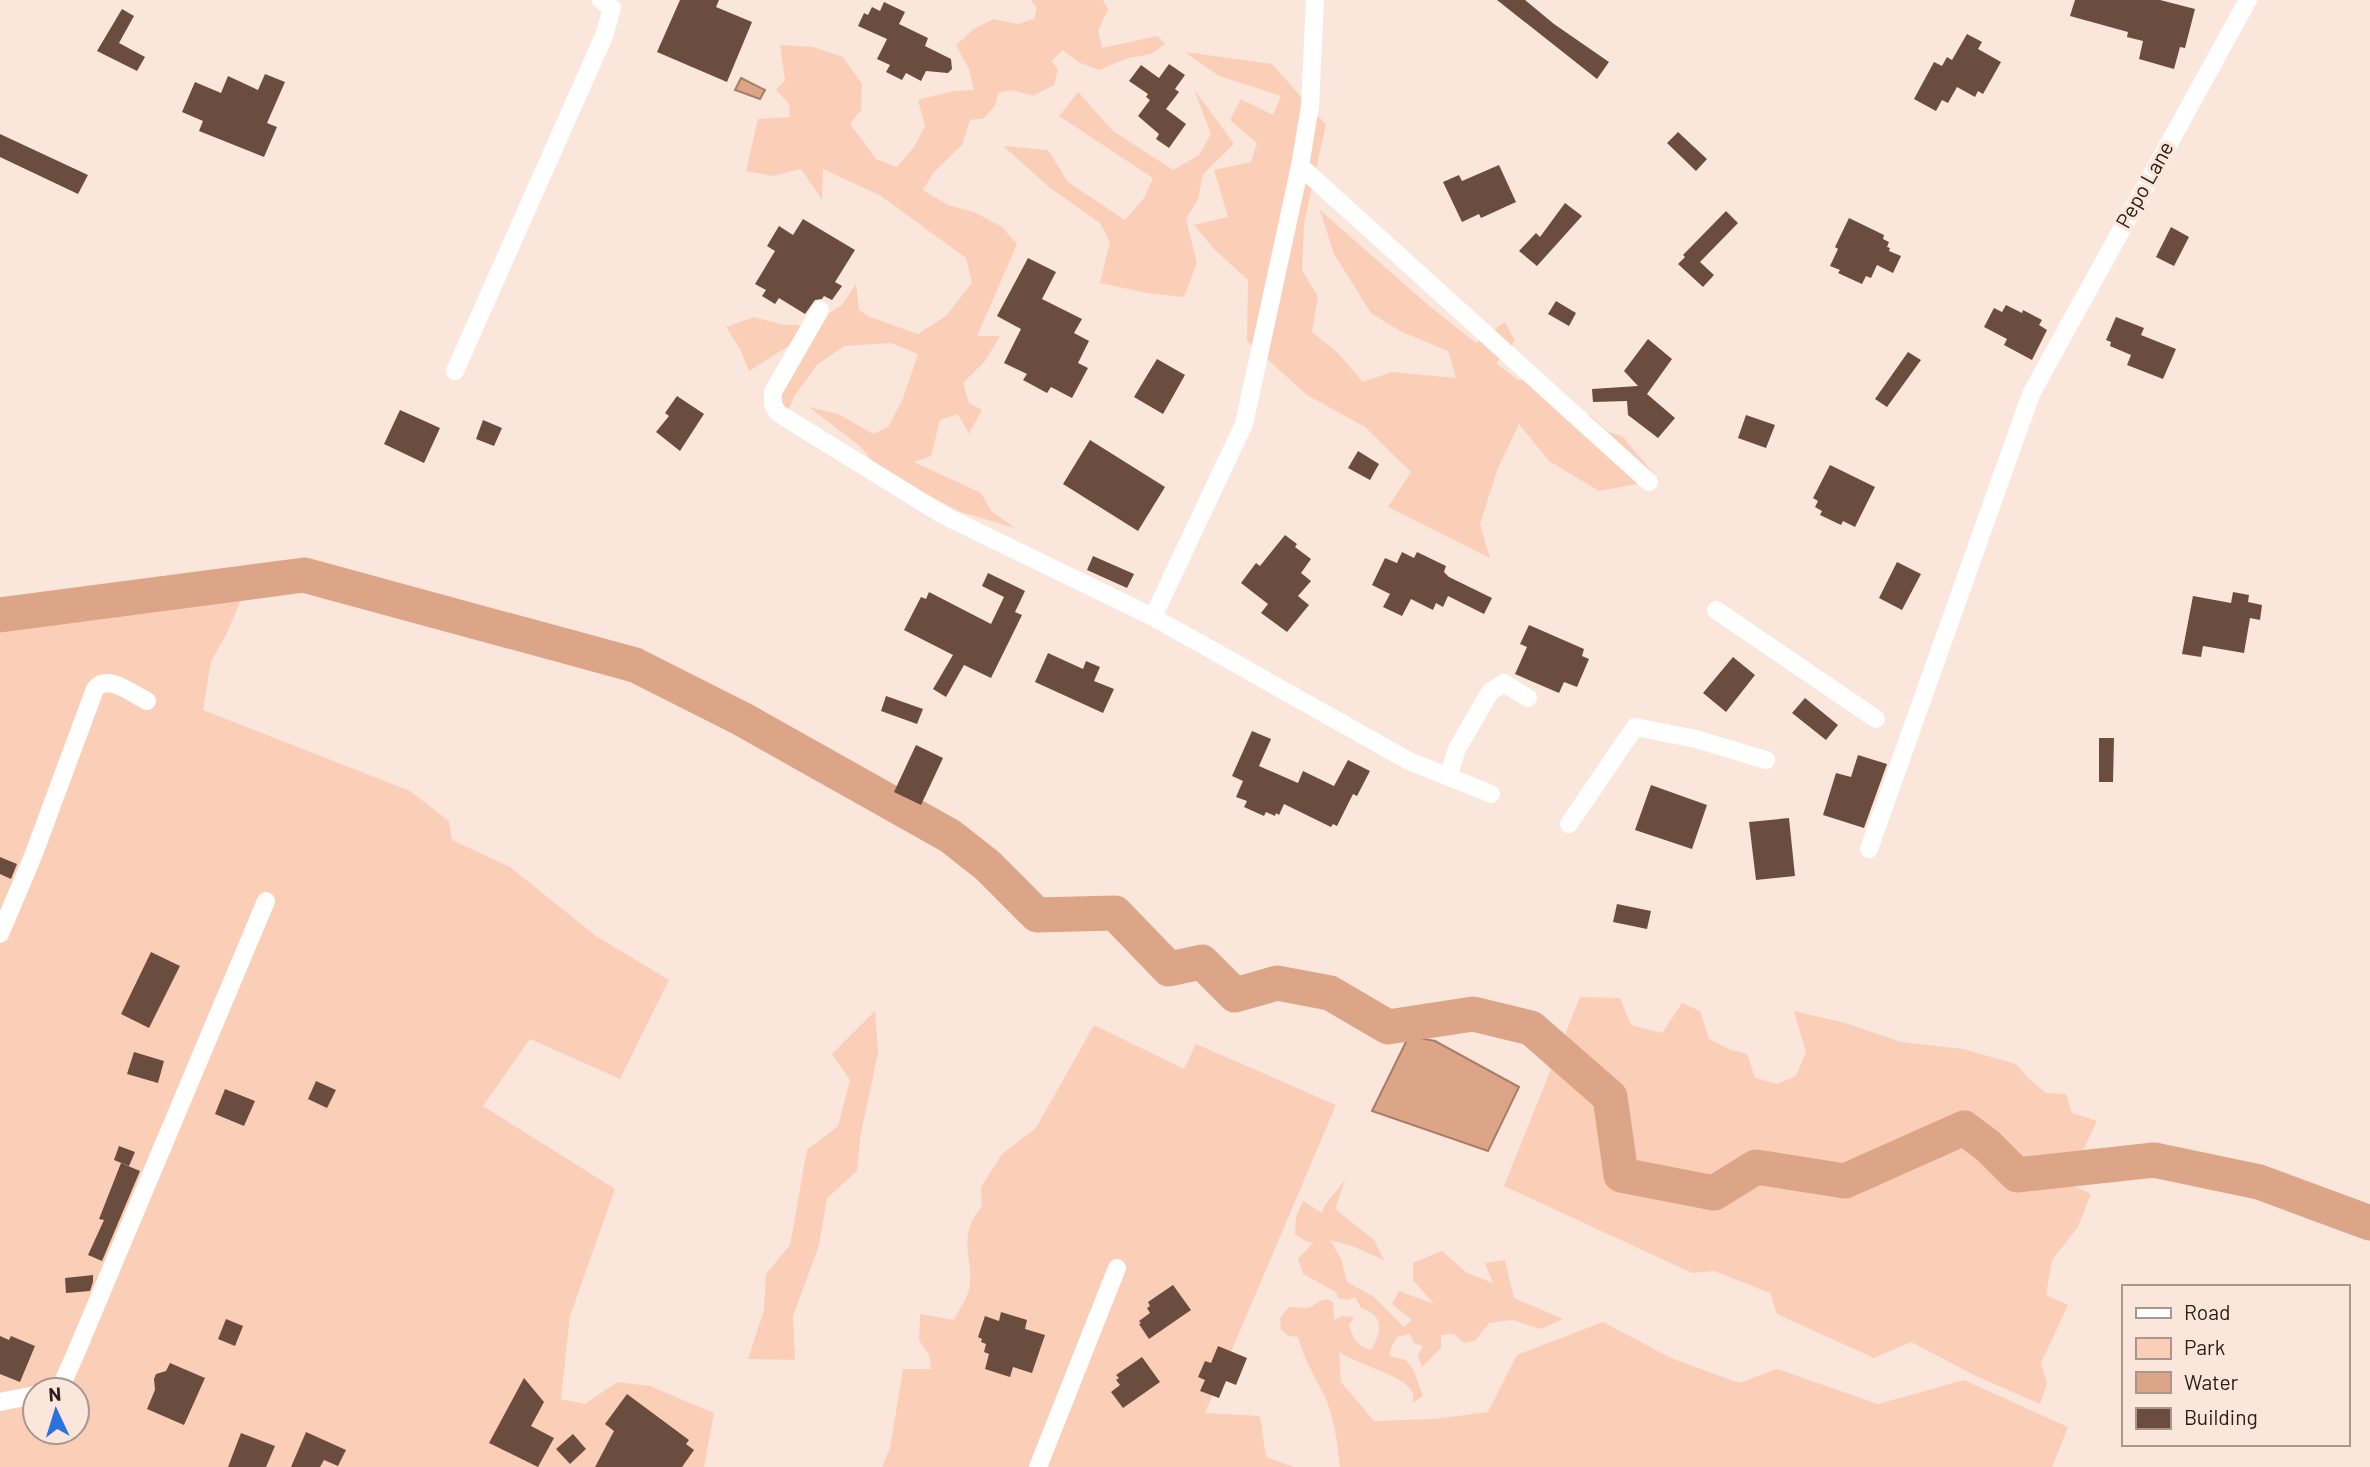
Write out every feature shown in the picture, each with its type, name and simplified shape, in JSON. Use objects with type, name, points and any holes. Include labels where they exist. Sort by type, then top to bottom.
[{"type":"street","points":[[455,371],[604,36],[612,8],[601,0]]},
{"type":"street","points":[[1153,617],[1244,424],[1300,166],[1310,106],[1315,0]]},
{"type":"street","name":"Pepo Lane","points":[[1869,849],[2031,394],[2248,0]]},
{"type":"street","points":[[1300,166],[1649,482]]},
{"type":"street","points":[[820,310],[773,392],[772,405],[778,413],[943,515],[1153,617],[1409,761],[1491,794]]},
{"type":"street","points":[[1716,610],[1876,719]]},
{"type":"street","points":[[0,934],[33,856],[95,689],[99,684],[110,682],[147,701]]},
{"type":"street","points":[[1448,777],[1457,749],[1490,692],[1504,683],[1528,698]]},
{"type":"street","points":[[1569,824],[1635,727],[1696,739],[1766,760]]},
{"type":"street","points":[[66,1376],[266,901]]},
{"type":"street","points":[[1038,1467],[1117,1268]]},
{"type":"street","points":[[0,1402],[21,1398]]},
{"type":"green space","points":[[1031,0],[1103,0],[1108,9],[1098,31],[1102,48],[1157,36],[1165,44],[1151,54],[1128,58],[1099,70],[1078,62],[1063,50],[1051,61],[1058,69],[1054,85],[1033,96],[1011,90],[998,93],[996,104],[984,118],[970,120],[962,145],[933,173],[923,190],[948,205],[974,212],[1002,227],[1017,244],[977,336],[1000,336],[985,361],[963,383],[969,403],[982,410],[969,434],[958,414],[940,420],[931,456],[914,462],[981,493],[991,511],[1015,528],[961,512],[878,469],[861,447],[809,407],[838,414],[873,434],[888,427],[902,401],[918,354],[891,343],[844,346],[817,365],[795,395],[786,415],[776,383],[806,335],[749,371],[740,349],[726,327],[754,317],[784,325],[809,325],[842,305],[856,284],[859,310],[870,317],[918,334],[946,316],[972,283],[966,258],[881,196],[823,169],[822,200],[801,169],[773,176],[746,171],[758,119],[790,117],[789,104],[776,90],[785,80],[780,45],[813,47],[843,57],[862,84],[861,110],[850,124],[876,159],[897,167],[914,147],[925,126],[918,100],[954,91],[974,90],[969,69],[956,45],[974,29],[993,19],[1018,24],[1034,19],[1037,8]]},
{"type":"green space","points":[[1185,52],[1272,64],[1326,125],[1304,223],[1302,270],[1318,297],[1312,332],[1338,353],[1363,382],[1392,372],[1456,378],[1448,351],[1400,331],[1371,313],[1334,254],[1320,210],[1428,305],[1476,343],[1505,322],[1515,341],[1496,363],[1518,380],[1547,378],[1556,407],[1590,415],[1608,432],[1622,436],[1659,480],[1599,491],[1549,461],[1519,424],[1498,468],[1480,524],[1490,558],[1388,507],[1411,472],[1365,427],[1307,395],[1247,341],[1248,280],[1215,250],[1194,225],[1228,217],[1214,170],[1251,162],[1257,143],[1230,120],[1241,99],[1273,115],[1281,96],[1219,76]]},
{"type":"green space","points":[[1194,89],[1234,144],[1203,174],[1198,199],[1186,219],[1197,263],[1184,297],[1147,293],[1100,283],[1110,242],[1100,223],[1049,187],[1003,146],[1048,150],[1068,182],[1125,220],[1144,198],[1153,178],[1059,116],[1078,92],[1113,131],[1173,170],[1199,155],[1211,134]]},
{"type":"green space","points":[[245,590],[226,635],[211,661],[203,710],[410,791],[449,821],[452,840],[510,867],[596,936],[669,980],[620,1079],[530,1039],[483,1106],[615,1189],[570,1316],[561,1399],[585,1404],[617,1382],[650,1386],[714,1413],[704,1467],[0,1467],[0,619]]},
{"type":"green space","points":[[1580,997],[1620,998],[1631,1025],[1662,1033],[1682,1003],[1700,1011],[1709,1039],[1731,1050],[1747,1054],[1755,1078],[1777,1084],[1796,1076],[1806,1052],[1794,1011],[1845,1023],[1901,1042],[1963,1049],[2016,1064],[2046,1093],[2066,1094],[2072,1113],[2097,1121],[2067,1183],[2091,1194],[2078,1227],[2052,1260],[2046,1295],[2068,1305],[2041,1363],[2047,1383],[2040,1404],[1976,1376],[1911,1342],[1874,1358],[1777,1314],[1770,1293],[1714,1271],[1692,1273],[1504,1186]]},
{"type":"green space","points":[[875,1011],[878,1053],[860,1138],[857,1171],[827,1198],[819,1245],[793,1316],[795,1360],[748,1359],[764,1310],[766,1274],[790,1245],[807,1150],[838,1126],[850,1080],[832,1054]]},
{"type":"green space","points":[[1094,1025],[1184,1069],[1196,1044],[1336,1105],[1205,1413],[1260,1416],[1266,1457],[1294,1467],[882,1467],[890,1448],[903,1369],[931,1369],[929,1355],[919,1340],[920,1314],[954,1320],[970,1285],[967,1244],[970,1227],[982,1206],[981,1187],[1002,1154],[1036,1128]]},
{"type":"green space","points":[[1345,1180],[1335,1209],[1374,1240],[1384,1260],[1330,1240],[1341,1259],[1347,1282],[1374,1297],[1404,1327],[1412,1320],[1392,1304],[1399,1291],[1434,1304],[1413,1280],[1413,1263],[1442,1251],[1467,1273],[1493,1283],[1485,1263],[1505,1260],[1514,1298],[1563,1319],[1541,1329],[1512,1320],[1489,1323],[1476,1340],[1464,1343],[1454,1334],[1441,1335],[1441,1348],[1422,1367],[1418,1356],[1423,1346],[1414,1343],[1410,1334],[1397,1337],[1389,1356],[1406,1360],[1414,1371],[1423,1396],[1413,1403],[1412,1392],[1408,1386],[1339,1352],[1341,1382],[1374,1421],[1435,1419],[1488,1412],[1517,1355],[1603,1322],[1671,1358],[1739,1383],[1777,1369],[1878,1404],[1964,1380],[2068,1427],[2052,1467],[1340,1467],[1337,1440],[1325,1397],[1298,1337],[1289,1336],[1281,1330],[1280,1318],[1289,1307],[1308,1308],[1323,1300],[1329,1300],[1333,1302],[1334,1320],[1342,1316],[1354,1317],[1349,1325],[1359,1344],[1371,1350],[1375,1343],[1379,1325],[1374,1315],[1361,1308],[1355,1297],[1348,1300],[1338,1298],[1336,1292],[1303,1274],[1298,1259],[1313,1243],[1295,1234],[1296,1217],[1303,1201],[1322,1213],[1324,1206]]},
{"type":"water","points":[[741,78],[765,90],[760,99],[735,90]]},
{"type":"water","points":[[1409,1036],[1435,1041],[1519,1087],[1488,1151],[1372,1111]]},
{"type":"building","points":[[680,0],[719,0],[716,7],[752,22],[727,82],[657,52]]},
{"type":"building","points":[[1497,0],[1525,0],[1609,62],[1597,79]]},
{"type":"building","points":[[2075,0],[2160,0],[2195,9],[2185,48],[2180,47],[2174,69],[2139,59],[2143,41],[2127,37],[2128,32],[2070,16]]},
{"type":"building","points":[[884,2],[905,12],[899,24],[928,38],[925,46],[951,59],[952,69],[948,73],[926,71],[921,81],[906,73],[902,80],[886,72],[890,65],[877,59],[887,39],[858,26],[864,13],[868,15],[872,7],[880,11]]},
{"type":"building","points":[[122,9],[134,16],[119,43],[145,57],[137,71],[97,51]]},
{"type":"building","points":[[1967,34],[1982,42],[1978,49],[2001,62],[1983,94],[1978,91],[1975,97],[1957,87],[1948,103],[1942,100],[1936,111],[1914,99],[1934,62],[1942,66],[1947,57],[1952,60]]},
{"type":"building","points":[[1169,64],[1185,75],[1175,89],[1179,92],[1166,109],[1186,124],[1169,148],[1156,139],[1159,134],[1138,116],[1150,100],[1146,97],[1148,94],[1129,81],[1141,65],[1159,78]]},
{"type":"building","points":[[265,74],[285,82],[267,123],[277,127],[264,157],[199,131],[203,121],[182,112],[195,82],[221,93],[228,76],[258,90]]},
{"type":"building","points":[[1678,132],[1707,159],[1696,171],[1667,143]]},
{"type":"building","points":[[0,134],[88,175],[78,194],[0,157]]},
{"type":"building","points":[[1499,165],[1516,202],[1481,218],[1479,214],[1462,222],[1443,182],[1459,175],[1462,181]]},
{"type":"building","points":[[1565,203],[1582,216],[1537,266],[1519,251],[1536,233],[1540,237]]},
{"type":"building","points":[[1726,211],[1738,223],[1700,262],[1714,275],[1703,287],[1678,264],[1685,257],[1683,255]]},
{"type":"building","points":[[1849,218],[1884,235],[1883,239],[1889,242],[1889,251],[1901,256],[1893,273],[1877,265],[1871,278],[1866,276],[1862,284],[1838,273],[1840,270],[1830,266],[1838,249],[1835,247]]},
{"type":"building","points":[[803,219],[855,250],[835,282],[842,286],[832,300],[824,296],[815,300],[805,314],[779,298],[775,304],[762,296],[766,290],[755,284],[775,251],[767,246],[779,226],[793,235]]},
{"type":"building","points":[[2171,227],[2189,237],[2174,266],[2156,257]]},
{"type":"building","points":[[1028,258],[1056,272],[1042,299],[1082,319],[1074,333],[1089,341],[1078,363],[1088,368],[1072,398],[1051,387],[1047,393],[1023,380],[1027,374],[1004,363],[1021,329],[997,316]]},
{"type":"building","points":[[1556,301],[1576,313],[1569,326],[1548,314]]},
{"type":"building","points":[[2006,305],[2042,320],[2039,325],[2047,330],[2032,360],[2004,345],[2007,339],[1984,327],[1994,308],[2002,312]]},
{"type":"building","points":[[2116,317],[2144,328],[2141,335],[2176,349],[2163,379],[2127,365],[2131,355],[2110,346],[2111,342],[2106,340]]},
{"type":"building","points":[[1648,339],[1672,359],[1647,394],[1675,418],[1658,438],[1628,415],[1627,401],[1593,402],[1592,389],[1638,386],[1624,371]]},
{"type":"building","points":[[1908,352],[1921,360],[1887,407],[1875,399]]},
{"type":"building","points":[[1157,359],[1185,375],[1163,414],[1134,397]]},
{"type":"building","points":[[677,396],[704,414],[680,451],[656,432],[669,416],[665,413]]},
{"type":"building","points":[[400,410],[440,428],[424,463],[384,444]]},
{"type":"building","points":[[1746,415],[1775,425],[1766,448],[1738,438]]},
{"type":"building","points":[[483,420],[502,428],[494,446],[476,439]]},
{"type":"building","points":[[1090,440],[1165,487],[1138,531],[1063,484]]},
{"type":"building","points":[[1358,451],[1379,464],[1370,480],[1348,468]]},
{"type":"building","points":[[1830,465],[1875,487],[1855,527],[1843,521],[1841,525],[1820,515],[1822,511],[1815,507],[1818,501],[1813,498]]},
{"type":"building","points":[[1285,535],[1311,559],[1301,573],[1311,581],[1298,596],[1309,605],[1287,632],[1261,613],[1268,604],[1241,583],[1256,563],[1260,566]]},
{"type":"building","points":[[1402,552],[1414,558],[1417,552],[1446,566],[1444,572],[1449,577],[1492,598],[1484,614],[1448,596],[1443,607],[1436,603],[1433,610],[1411,599],[1402,616],[1383,607],[1390,594],[1372,585],[1385,558],[1397,563]]},
{"type":"building","points":[[1093,556],[1134,574],[1127,588],[1087,570]]},
{"type":"building","points":[[1897,562],[1921,574],[1902,610],[1879,598]]},
{"type":"building","points":[[988,573],[1025,591],[1015,612],[1022,615],[991,678],[964,665],[946,697],[933,689],[953,655],[904,630],[921,597],[926,599],[929,592],[991,624],[1004,597],[982,586]]},
{"type":"building","points":[[2233,592],[2249,595],[2248,602],[2262,605],[2260,620],[2250,618],[2244,653],[2203,646],[2201,657],[2182,654],[2193,596],[2231,603]]},
{"type":"building","points":[[1529,625],[1584,649],[1582,656],[1589,659],[1577,687],[1564,682],[1559,693],[1515,674],[1527,647],[1520,644]]},
{"type":"building","points":[[1048,653],[1083,669],[1086,661],[1100,667],[1094,681],[1114,689],[1103,713],[1035,682]]},
{"type":"building","points":[[1733,657],[1755,675],[1726,712],[1703,693]]},
{"type":"building","points":[[886,696],[923,709],[917,724],[881,711]]},
{"type":"building","points":[[1805,698],[1838,725],[1826,740],[1792,713]]},
{"type":"building","points":[[1252,731],[1271,739],[1259,766],[1298,783],[1303,771],[1334,786],[1348,760],[1370,771],[1357,796],[1353,794],[1337,826],[1333,824],[1331,827],[1284,804],[1279,815],[1276,813],[1275,816],[1266,812],[1264,816],[1244,807],[1247,801],[1236,797],[1243,781],[1232,776]]},
{"type":"building","points":[[2099,738],[2114,738],[2113,782],[2099,782]]},
{"type":"building","points":[[916,745],[943,758],[921,805],[894,792]]},
{"type":"building","points":[[1858,755],[1887,764],[1864,828],[1823,815],[1836,773],[1851,777]]},
{"type":"building","points":[[1651,785],[1707,805],[1692,849],[1635,830]]},
{"type":"building","points":[[1789,818],[1795,876],[1756,880],[1749,822]]},
{"type":"building","points":[[0,857],[17,864],[11,879],[0,874]]},
{"type":"building","points":[[1617,904],[1651,911],[1647,929],[1613,922]]},
{"type":"building","points":[[151,952],[180,966],[149,1028],[121,1014]]},
{"type":"building","points":[[134,1052],[164,1061],[158,1083],[127,1074]]},
{"type":"building","points":[[316,1081],[336,1090],[327,1108],[308,1099]]},
{"type":"building","points":[[225,1089],[255,1101],[244,1126],[215,1114]]},
{"type":"building","points":[[119,1146],[135,1152],[129,1166],[114,1160]]},
{"type":"building","points":[[121,1163],[140,1171],[102,1261],[88,1255],[104,1220],[99,1219]]},
{"type":"building","points":[[93,1275],[90,1291],[66,1293],[65,1278]]},
{"type":"building","points":[[1173,1285],[1191,1310],[1149,1339],[1139,1321],[1150,1313],[1148,1302]]},
{"type":"building","points":[[1001,1312],[1027,1320],[1025,1329],[1045,1335],[1032,1373],[1013,1367],[1010,1377],[985,1369],[989,1354],[984,1352],[986,1344],[978,1337],[985,1316],[999,1321]]},
{"type":"building","points":[[226,1319],[243,1326],[235,1346],[218,1339]]},
{"type":"building","points":[[0,1336],[9,1340],[11,1336],[35,1346],[20,1382],[0,1374]]},
{"type":"building","points":[[1218,1346],[1247,1358],[1236,1385],[1226,1381],[1219,1398],[1200,1391],[1205,1380],[1198,1377],[1205,1361],[1211,1363]]},
{"type":"building","points":[[1142,1357],[1160,1382],[1123,1408],[1111,1392],[1120,1385],[1116,1375]]},
{"type":"building","points":[[170,1363],[205,1378],[184,1425],[147,1409],[155,1390],[156,1374],[166,1371]]},
{"type":"building","points":[[524,1378],[544,1402],[531,1426],[554,1438],[538,1467],[489,1443]]},
{"type":"building","points":[[627,1394],[689,1440],[686,1444],[694,1450],[682,1467],[595,1467],[614,1431],[605,1424]]},
{"type":"building","points":[[306,1432],[346,1450],[338,1466],[324,1460],[320,1467],[291,1467]]},
{"type":"building","points":[[241,1433],[275,1446],[266,1467],[228,1467]]},
{"type":"building","points":[[573,1434],[586,1449],[570,1464],[556,1449]]},
{"type":"waterway","points":[[0,615],[304,575],[635,665],[742,719],[950,836],[987,865],[1037,915],[1115,913],[1169,969],[1202,962],[1235,995],[1277,983],[1330,993],[1388,1027],[1473,1014],[1531,1028],[1610,1097],[1621,1175],[1714,1193],[1756,1167],[1845,1181],[1964,1128],[1988,1146],[2017,1175],[2154,1160],[2259,1182],[2370,1223]]}]
